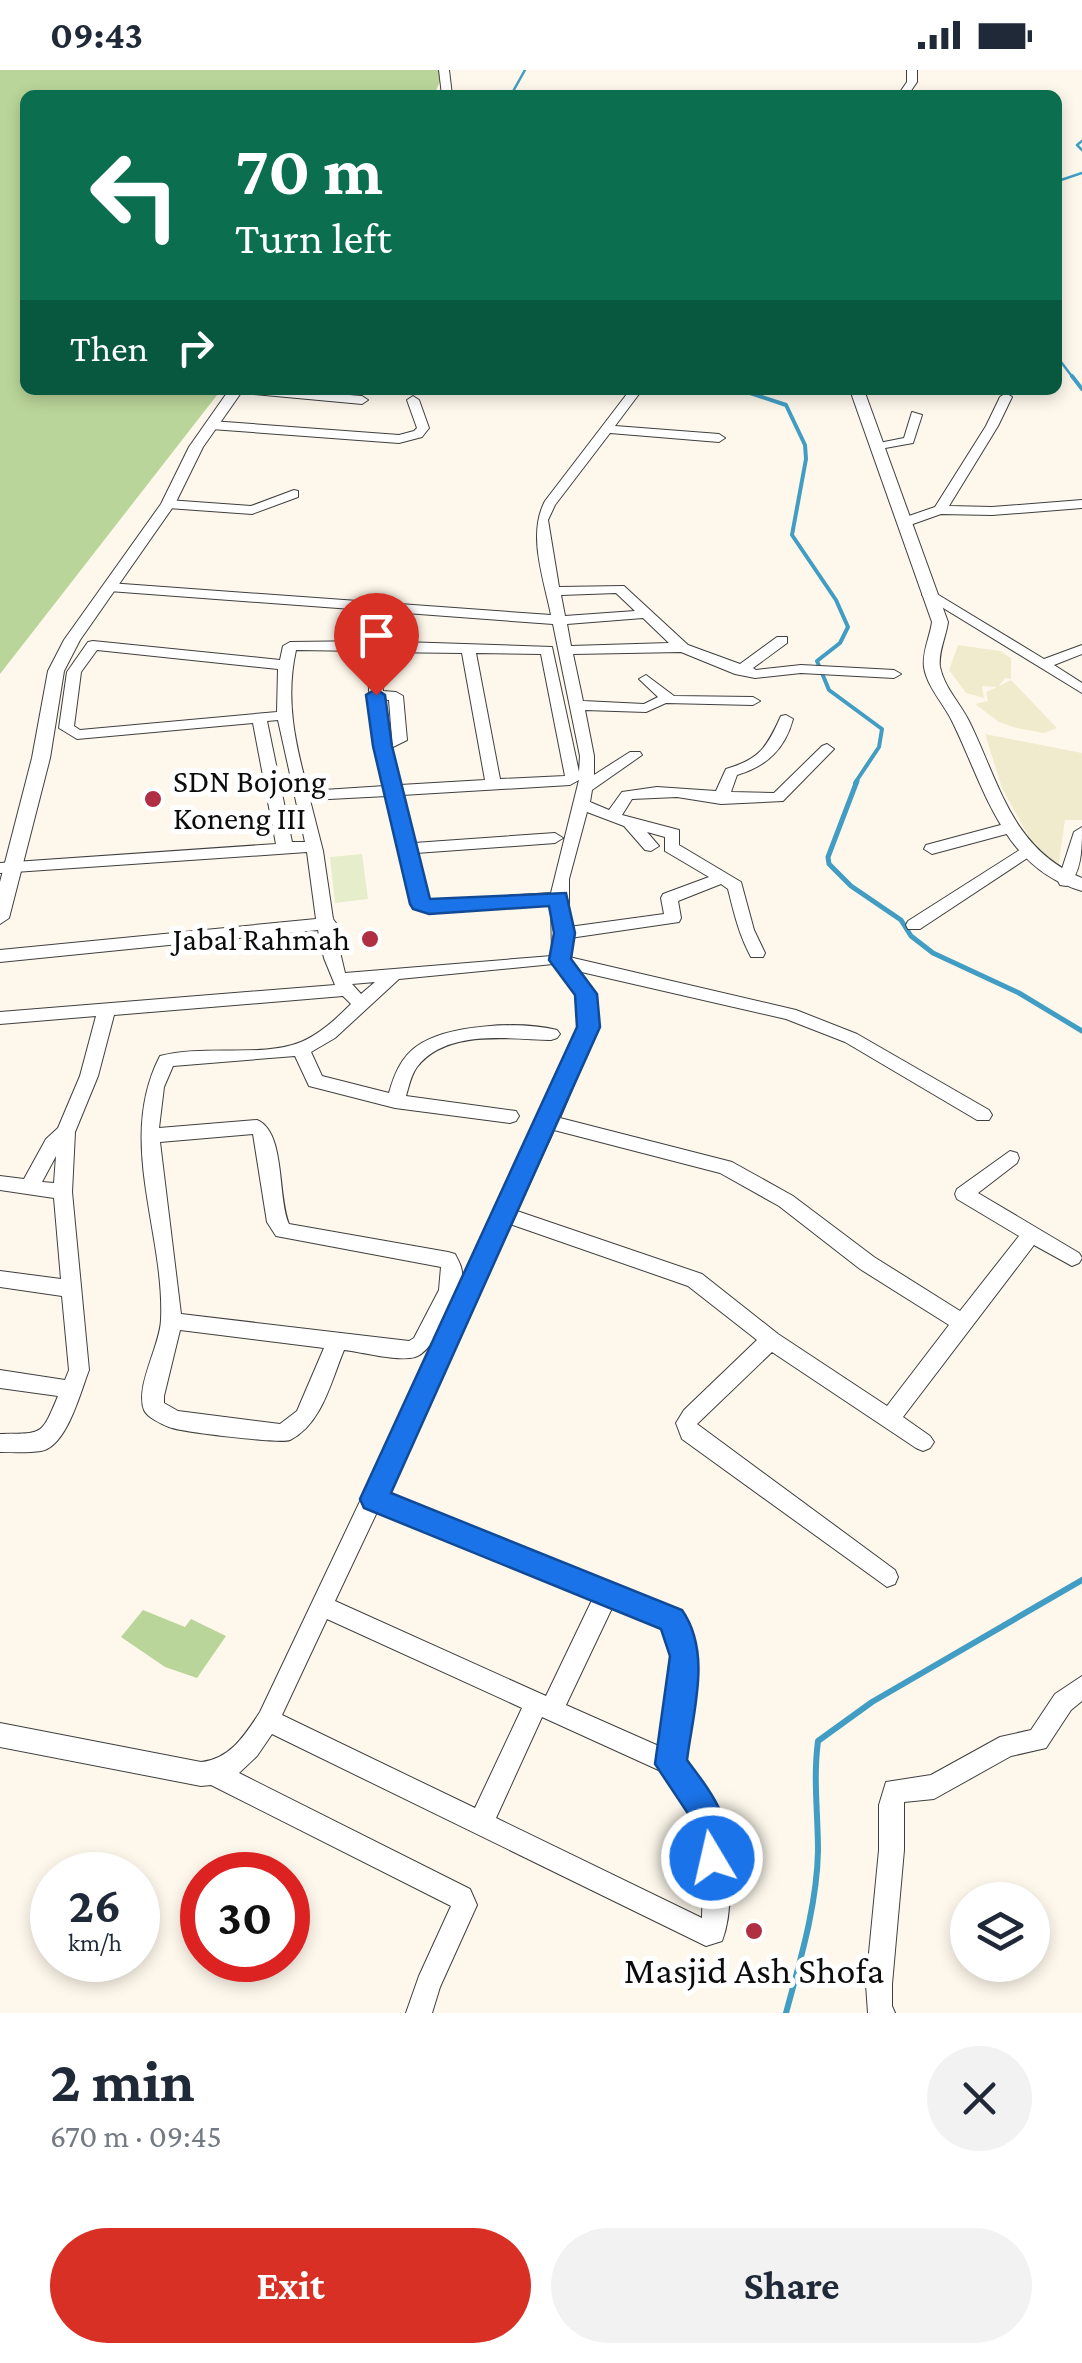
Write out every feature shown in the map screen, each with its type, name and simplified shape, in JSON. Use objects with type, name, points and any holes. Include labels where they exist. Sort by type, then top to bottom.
[{"type":"street","points":[[0,918],[9,869],[41,758],[56,672],[72,640],[168,504],[212,425],[235,395]]},
{"type":"street","points":[[300,395],[362,400]]},
{"type":"street","points":[[554,960],[564,933],[558,898],[588,786],[587,756],[544,546],[543,516],[632,395]]},
{"type":"street","points":[[859,395],[940,626],[931,661],[933,671],[961,721],[1008,828],[1026,850],[1074,883],[1082,832]]},
{"type":"street","points":[[940,510],[1006,397]]},
{"type":"street","points":[[212,425],[399,439],[418,434],[423,428],[413,400]]},
{"type":"street","points":[[878,447],[909,440],[916,415]]},
{"type":"street","points":[[607,429],[672,441],[719,438]]},
{"type":"street","points":[[168,504],[252,510],[294,494]]},
{"type":"street","points":[[905,522],[940,510],[992,511],[1082,504]]},
{"type":"street","points":[[109,587],[561,620],[646,614]]},
{"type":"street","points":[[556,591],[619,589],[683,648],[740,671],[755,674],[800,669],[894,674]]},
{"type":"street","points":[[927,592],[1079,684]]},
{"type":"street","points":[[740,671],[782,640]]},
{"type":"street","points":[[302,796],[570,780],[573,776],[546,649],[296,643],[290,646],[284,665],[287,715],[302,796],[314,846],[327,919],[349,991],[331,1032],[301,1049],[187,1056],[166,1062],[159,1073],[150,1136],[171,1321],[152,1389],[154,1408],[174,1420],[283,1433],[305,1417],[337,1342]]},
{"type":"street","points":[[284,665],[94,645],[74,672],[66,728],[77,735],[287,715]]},
{"type":"street","points":[[372,645],[382,746],[423,905],[558,898]]},
{"type":"street","points":[[468,648],[493,785]]},
{"type":"street","points":[[566,650],[683,648]]},
{"type":"street","points":[[1042,665],[1082,649]]},
{"type":"street","points":[[646,679],[666,698]]},
{"type":"street","points":[[576,705],[646,708],[666,698],[754,702]]},
{"type":"street","points":[[721,799],[729,774],[750,769],[776,747],[786,719]]},
{"type":"street","points":[[260,722],[285,847]]},
{"type":"street","points":[[612,818],[628,795],[640,791],[721,799],[782,796],[827,749]]},
{"type":"street","points":[[588,786],[635,756]]},
{"type":"street","points":[[581,804],[630,824],[672,834],[671,848],[735,886],[746,930],[758,953]]},
{"type":"street","points":[[630,824],[651,846]]},
{"type":"street","points":[[932,850],[1008,828]]},
{"type":"street","points":[[410,848],[555,838]]},
{"type":"street","points":[[9,869],[314,846]]},
{"type":"street","points":[[914,925],[1026,850]]},
{"type":"street","points":[[564,933],[672,918],[669,898],[722,878]]},
{"type":"street","points":[[0,956],[327,919]]},
{"type":"street","points":[[0,946],[158,937]]},
{"type":"street","points":[[215,1774],[249,1749],[268,1720],[506,1215],[589,1027],[586,994],[554,960]]},
{"type":"street","points":[[0,1018],[349,991],[391,978],[554,960],[800,1018],[851,1038],[984,1116]]},
{"type":"street","points":[[349,991],[391,978]]},
{"type":"street","points":[[0,1444],[42,1442],[54,1433],[73,1390],[80,1352],[62,1192],[66,1132],[90,1076],[106,1012]]},
{"type":"street","points":[[395,1100],[407,1066],[434,1045],[488,1035],[551,1034]]},
{"type":"street","points":[[301,1049],[315,1081],[395,1100],[510,1116]]},
{"type":"street","points":[[549,1122],[725,1167],[786,1202],[866,1262],[964,1324]]},
{"type":"street","points":[[150,1136],[257,1127],[264,1134],[277,1222],[283,1230],[448,1260],[453,1266],[454,1278],[421,1344],[412,1350],[171,1321]]},
{"type":"street","points":[[30,1186],[53,1144],[66,1132]]},
{"type":"street","points":[[1010,1158],[964,1194],[1072,1258]]},
{"type":"street","points":[[0,1183],[62,1192]]},
{"type":"street","points":[[506,1215],[684,1276],[710,1290],[772,1340],[923,1442]]},
{"type":"street","points":[[889,1419],[1030,1235]]},
{"type":"street","points":[[0,1279],[73,1289]]},
{"type":"street","points":[[772,1340],[692,1416],[686,1424],[689,1433],[887,1576]]},
{"type":"street","points":[[0,1380],[73,1390]]},
{"type":"street","points":[[374,1499],[606,1596],[671,1619],[679,1631],[684,1656],[671,1764]]},
{"type":"street","points":[[482,1821],[606,1596]]},
{"type":"street","points":[[268,1720],[654,1908],[713,1932],[718,1909],[712,1832],[704,1808],[671,1764],[320,1605]]},
{"type":"street","points":[[882,2013],[879,1948],[893,1826],[890,1800],[895,1790],[934,1788],[1008,1745],[1038,1740],[1063,1702],[1082,1687]]},
{"type":"street","points":[[2,1740],[215,1774],[462,1898],[464,1906],[419,2013]]},
{"type":"shaded area","points":[[958,645],[1000,651],[1011,658],[1011,679],[1005,678],[999,686],[1011,680],[1057,728],[1044,733],[1016,728],[999,722],[975,704],[988,701],[986,692],[997,687],[982,686],[984,698],[966,693],[949,670]]},
{"type":"shaded area","points":[[985,734],[1082,753],[1082,820],[1065,820],[1058,868],[1031,841],[1002,788]]},
{"type":"green space","points":[[0,70],[445,70],[436,90],[20,90],[20,395],[217,395],[0,674]]},
{"type":"green space","points":[[362,854],[368,899],[335,903],[330,857]]},
{"type":"green space","points":[[143,1610],[185,1627],[191,1619],[226,1636],[197,1678],[165,1667],[121,1637]]},
{"type":"waterway","points":[[514,90],[525,70]]},
{"type":"waterway","points":[[1082,141],[1077,145],[1082,150]]},
{"type":"waterway","points":[[1062,180],[1082,173]]},
{"type":"waterway","points":[[1062,363],[1074,379]]},
{"type":"waterway","points":[[1072,376],[1082,389]]},
{"type":"waterway","points":[[756,395],[786,405],[805,445],[792,535],[836,600],[848,627],[840,643],[817,661],[829,690],[882,729],[879,747],[855,783]]},
{"type":"waterway","points":[[857,781],[828,857],[829,864],[851,886],[901,920],[911,936],[933,953],[1019,993],[1082,1031]]},
{"type":"waterway","points":[[786,2013],[815,1892],[818,1741],[872,1702],[1082,1580]]},
{"type":"place","name":"SDN Bojong Koneng III","points":[[153,799]]},
{"type":"place","name":"Jabal Rahmah","points":[[370,939]]},
{"type":"place","name":"Masjid Ash Shofa","points":[[754,1931]]},
{"type":"route","points":[[376,695],[382,746],[410,848],[420,904],[429,907],[558,898],[564,933],[560,960],[562,968],[586,994],[589,1027],[374,1499],[606,1596],[671,1619],[679,1631],[684,1656],[671,1764],[704,1808],[712,1832],[712,1858]]}]
